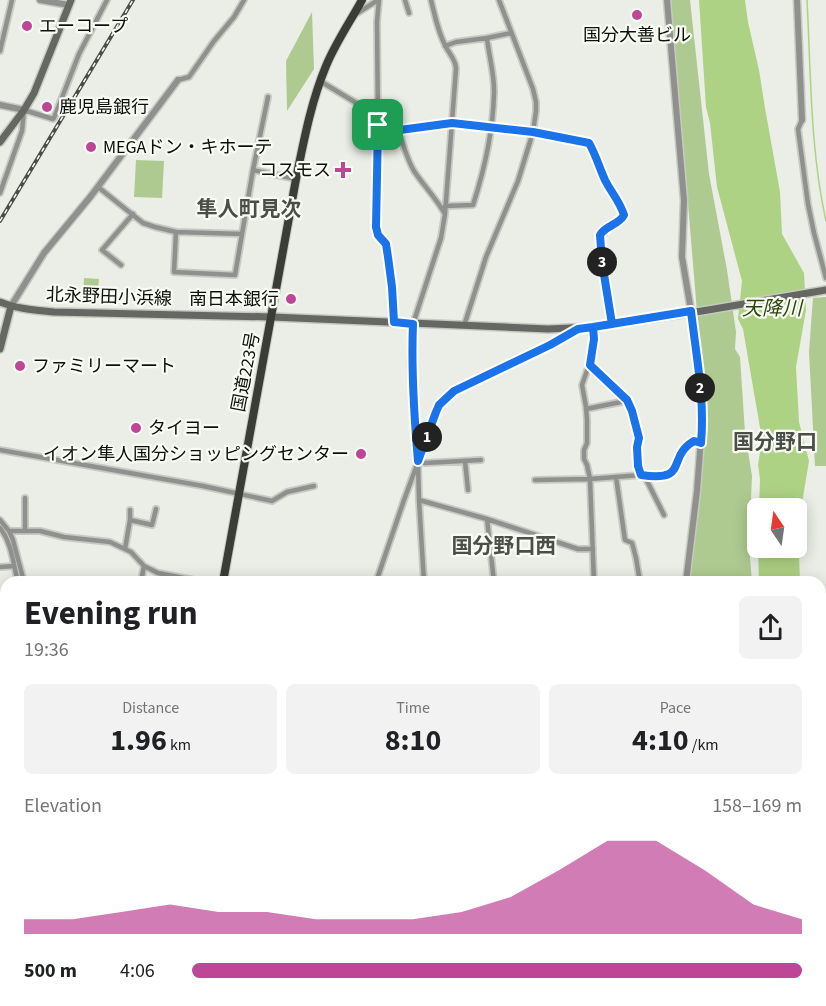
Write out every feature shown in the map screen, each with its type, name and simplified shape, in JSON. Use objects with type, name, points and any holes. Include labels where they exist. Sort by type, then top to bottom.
[{"type":"highway","name":"国道223号","points":[[224,576],[309,118],[320,81],[337,43],[362,0]]},
{"type":"main road","points":[[0,142],[34,93],[70,2]]},
{"type":"main road","name":"北永野田小浜線","points":[[0,302],[29,310],[54,312],[272,317],[578,329],[824,290]]},
{"type":"main road","points":[[0,349],[11,306]]},
{"type":"street","points":[[0,51],[12,0]]},
{"type":"street","points":[[40,0],[70,2]]},
{"type":"street","points":[[0,105],[53,119],[79,54],[107,0]]},
{"type":"street","points":[[11,306],[44,253],[98,187],[178,80],[189,77],[244,0]]},
{"type":"street","points":[[353,16],[379,0]]},
{"type":"street","points":[[379,0],[376,227],[378,235],[386,244],[394,322]]},
{"type":"street","points":[[405,0],[410,13]]},
{"type":"street","points":[[424,576],[411,363],[413,324],[441,238],[445,214],[456,64],[439,32],[431,0]]},
{"type":"street","points":[[464,326],[486,257],[518,181],[533,132],[536,111],[532,89],[499,0]]},
{"type":"street","points":[[667,0],[684,200],[682,257],[702,399],[697,491],[687,576]]},
{"type":"street","points":[[797,0],[802,120],[798,129],[808,204],[826,278]]},
{"type":"street","points":[[445,46],[511,33]]},
{"type":"street","points":[[446,206],[473,205],[480,184],[492,127],[494,93],[487,38]]},
{"type":"street","points":[[320,81],[366,110],[385,132],[452,123],[533,132],[589,143],[596,154],[599,168],[624,215],[615,224],[604,228],[600,235],[612,324]]},
{"type":"street","points":[[176,232],[174,272],[235,275],[268,97]]},
{"type":"street","points":[[0,193],[22,131],[24,110]]},
{"type":"street","points":[[399,131],[415,172],[445,214]]},
{"type":"street","points":[[254,170],[296,179]]},
{"type":"street","points":[[98,187],[143,222],[155,227],[176,232],[242,234]]},
{"type":"street","points":[[121,265],[102,250],[132,214]]},
{"type":"street","points":[[593,327],[594,339],[590,365],[582,385],[586,409],[587,443],[584,459],[590,478],[594,576]]},
{"type":"street","points":[[378,576],[436,412],[446,398],[454,391],[578,329]]},
{"type":"street","points":[[590,365],[627,400],[639,438],[638,466],[664,515]]},
{"type":"street","points":[[586,409],[621,402]]},
{"type":"street","points":[[535,480],[668,475],[674,470],[687,445],[694,441],[701,443]]},
{"type":"street","points":[[0,450],[272,501],[287,492],[314,486]]},
{"type":"street","points":[[418,461],[424,464],[481,460]]},
{"type":"street","points":[[465,461],[468,490]]},
{"type":"street","points":[[616,477],[625,540],[632,543],[639,576]]},
{"type":"street","points":[[25,498],[25,531]]},
{"type":"street","points":[[419,500],[487,519],[578,549],[593,549]]},
{"type":"street","points":[[130,520],[152,525],[156,509]]},
{"type":"street","points":[[125,549],[130,510]]},
{"type":"street","points":[[487,519],[493,576]]},
{"type":"street","points":[[0,520],[9,531],[22,576]]},
{"type":"street","points":[[0,528],[9,545],[16,576]]},
{"type":"street","points":[[9,531],[45,531],[64,537],[110,542],[131,552],[144,566],[158,573],[173,576]]},
{"type":"street","points":[[0,567],[14,566]]},
{"type":"street","points":[[142,576],[144,566]]},
{"type":"shaded area","points":[[671,0],[690,0],[709,174],[727,270],[736,332],[735,349],[740,357],[745,433],[752,476],[751,498],[747,498],[747,558],[750,558],[752,576],[691,576],[704,451],[703,384]]},
{"type":"shaded area","points":[[312,12],[314,69],[287,111],[286,61]]},
{"type":"shaded area","points":[[136,160],[164,161],[162,198],[134,197]]},
{"type":"shaded area","points":[[84,278],[99,279],[97,302],[83,301]]},
{"type":"shaded area","points":[[826,297],[826,466],[815,466],[809,352],[813,298]]},
{"type":"water","name":"天降川","points":[[699,0],[745,0],[780,192],[782,234],[804,273],[806,310],[796,367],[799,422],[809,461],[803,498],[759,498],[758,465],[762,439],[743,329],[738,319],[742,281],[717,187],[706,107]]},
{"type":"water","name":"天降川","points":[[758,558],[799,558],[800,576],[759,576]]},
{"type":"waterway","points":[[807,0],[814,139],[826,221]]},
{"type":"waterway","points":[[0,524],[6,531],[13,549]]},
{"type":"waterway","points":[[19,569],[20,576]]},
{"type":"railway","points":[[0,221],[133,0]]},
{"type":"place","name":"国分大善ビル","points":[[637,15]]},
{"type":"place","name":"エーコープ","points":[[27,26]]},
{"type":"place","name":"鹿児島銀行","points":[[47,107]]},
{"type":"place","name":"MEGAドン・キホーテ","points":[[91,147]]},
{"type":"place","name":"コスモス","points":[[343,170]]},
{"type":"place","name":"南日本銀行","points":[[291,299]]},
{"type":"place","name":"ファミリーマート","points":[[20,366]]},
{"type":"place","name":"タイヨー","points":[[136,428]]},
{"type":"place","name":"イオン隼人国分ショッピングセンター","points":[[361,454]]},
{"type":"district","name":"隼人町見次","points":[[249,209]]},
{"type":"district","name":"国分野口","points":[[775,442]]},
{"type":"district","name":"国分野口西","points":[[504,546]]},
{"type":"route","points":[[378,125],[376,227],[378,235],[386,244],[394,322],[413,324],[411,363],[418,461],[439,405],[454,391],[578,329],[593,327],[691,311],[702,399],[701,443],[694,441],[687,445],[674,470],[668,475],[659,477],[641,475],[638,466],[639,438],[627,400],[590,365],[594,339],[593,327],[612,324],[602,262],[600,235],[604,228],[615,224],[624,215],[599,168],[596,154],[589,143],[533,132],[452,123],[385,132],[378,125]]}]
